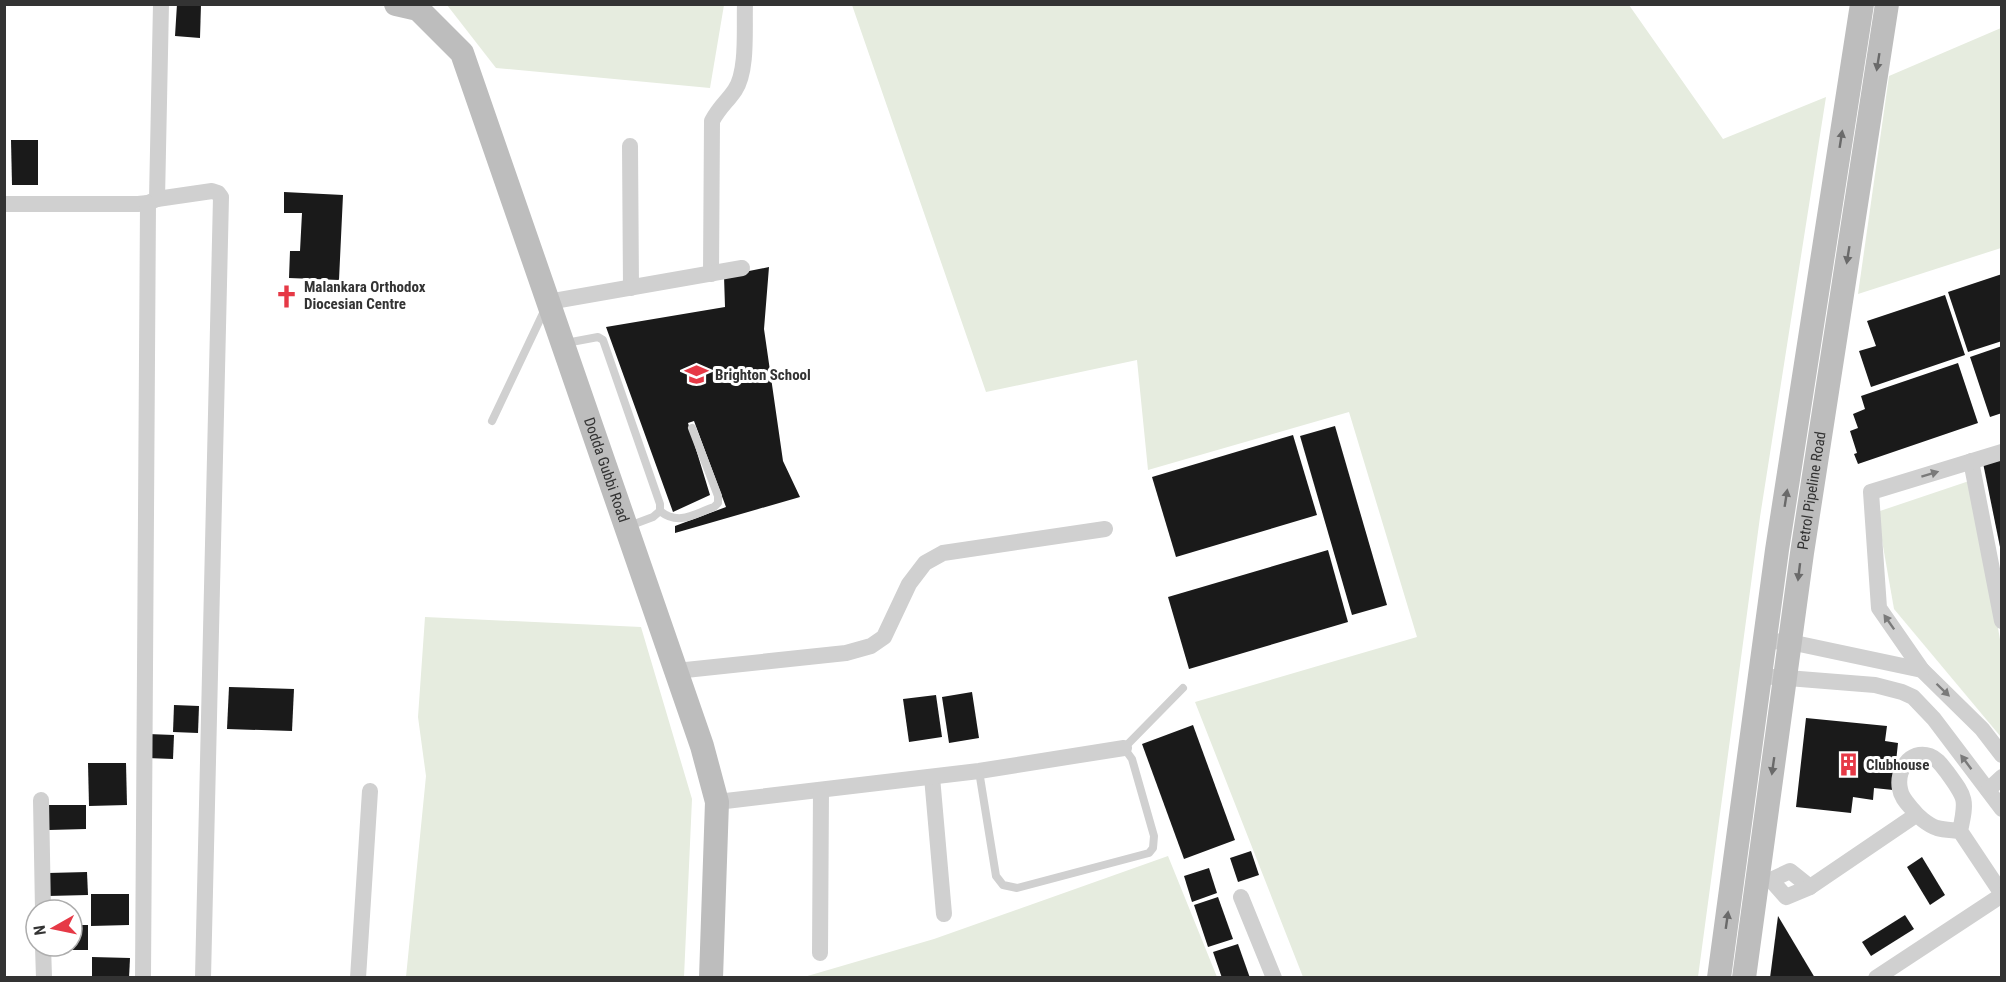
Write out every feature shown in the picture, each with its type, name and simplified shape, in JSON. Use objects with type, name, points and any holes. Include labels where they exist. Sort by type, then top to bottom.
[{"type":"main road","name":"Dodda Gubbi Road","points":[[396,4],[418,9],[462,53],[702,746],[717,802],[711,978]]},
{"type":"main road","name":"Petrol Pipeline Road","points":[[1719,978],[1778,550],[1862,4]]},
{"type":"main road","name":"Petrol Pipeline Road","points":[[1744,978],[1764,879],[1802,553],[1887,4]]},
{"type":"main road","points":[[1834,184],[1858,190]]},
{"type":"street","points":[[143,978],[153,201],[161,4]]},
{"type":"street","points":[[711,274],[712,121],[719,107],[736,89],[742,73],[745,4]]},
{"type":"street","points":[[630,146],[631,288]]},
{"type":"street","points":[[4,204],[115,204],[153,201],[213,191],[220,196],[203,978]]},
{"type":"street","points":[[548,302],[742,268]]},
{"type":"street","points":[[2001,452],[1871,492],[1879,608],[1922,670],[1982,729],[2001,755]]},
{"type":"street","points":[[1971,461],[2001,621]]},
{"type":"street","points":[[676,671],[846,653],[871,646],[884,637],[909,584],[925,563],[944,553],[1105,529]]},
{"type":"street","points":[[1765,641],[1790,642],[1922,670]]},
{"type":"street","points":[[1761,676],[1875,685],[1913,697],[1934,719],[2001,809]]},
{"type":"street","points":[[717,802],[979,771],[1124,748]]},
{"type":"street","points":[[1876,978],[2001,894],[1960,831],[1965,802],[1961,792],[1938,760],[1923,754],[1908,759],[1899,778],[1900,789],[1916,815],[1935,828],[1960,831]]},
{"type":"street","points":[[932,777],[944,914]]},
{"type":"street","points":[[1988,790],[2001,777]]},
{"type":"street","points":[[820,953],[821,790]]},
{"type":"street","points":[[358,978],[370,791]]},
{"type":"street","points":[[41,800],[43,898]]},
{"type":"street","points":[[1734,872],[1764,879],[1790,871],[1810,887],[1916,815]]},
{"type":"street","points":[[1241,897],[1274,978]]},
{"type":"street","points":[[43,958],[44,978]]},
{"type":"lane","points":[[492,421],[548,302]]},
{"type":"lane","points":[[562,344],[598,337],[603,340],[660,504],[660,511],[653,518],[626,527]]},
{"type":"lane","points":[[660,511],[669,518],[679,519],[714,507],[718,503],[718,496],[692,428]]},
{"type":"lane","points":[[979,771],[996,876],[1003,885],[1017,888],[1149,853],[1153,848],[1154,836],[1132,759],[1124,748],[1183,688]]},
{"type":"shaded area","points":[[447,5],[724,5],[710,88],[496,68]]},
{"type":"shaded area","points":[[852,5],[1629,5],[1723,139],[1826,97],[1760,517],[1698,977],[1303,977],[1195,702],[1417,637],[1349,412],[1148,470],[1137,360],[986,392]]},
{"type":"shaded area","points":[[2001,28],[2001,248],[1858,294],[1889,76]]},
{"type":"shaded area","points":[[1972,480],[2001,645],[2001,737],[1894,609],[1877,512]]},
{"type":"shaded area","points":[[425,617],[641,627],[692,799],[684,977],[406,977],[426,776],[418,717]]},
{"type":"shaded area","points":[[1168,856],[1217,977],[804,977],[934,939]]},
{"type":"building","points":[[177,4],[201,4],[200,38],[175,36]]},
{"type":"building","points":[[11,140],[38,140],[38,185],[12,185]]},
{"type":"building","points":[[284,192],[343,195],[339,280],[289,278],[290,251],[300,251],[302,213],[284,213]]},
{"type":"building","name":"Brighton School","points":[[769,267],[764,329],[783,461],[800,497],[675,533],[675,526],[726,507],[694,421],[688,423],[710,495],[673,512],[606,327],[725,307],[724,276]]},
{"type":"building","points":[[2002,274],[2002,341],[1968,352],[1948,292]]},
{"type":"building","points":[[1945,295],[1965,355],[1871,387],[1859,351],[1876,346],[1867,321]]},
{"type":"building","points":[[2002,346],[2002,413],[1990,417],[1970,357]]},
{"type":"building","points":[[1958,363],[1978,423],[1858,464],[1850,431],[1858,428],[1853,414],[1865,409],[1861,396]]},
{"type":"building","points":[[1335,426],[1387,605],[1352,615],[1300,436]]},
{"type":"building","points":[[1293,435],[1317,515],[1176,557],[1152,477]]},
{"type":"building","points":[[2002,459],[2002,547],[2000,547],[1983,463]]},
{"type":"building","points":[[1328,550],[1348,622],[1189,669],[1168,597]]},
{"type":"building","points":[[229,687],[294,689],[292,731],[227,729]]},
{"type":"building","points":[[972,692],[979,738],[949,743],[942,697]]},
{"type":"building","points":[[936,695],[942,737],[909,742],[903,699]]},
{"type":"building","points":[[174,705],[199,706],[198,733],[173,732]]},
{"type":"building","name":"Clubhouse","points":[[1806,718],[1887,726],[1885,741],[1898,743],[1893,790],[1874,788],[1873,800],[1853,797],[1851,813],[1796,807]]},
{"type":"building","points":[[1193,725],[1235,840],[1184,859],[1142,744]]},
{"type":"building","points":[[148,734],[174,735],[173,759],[147,758]]},
{"type":"building","points":[[88,763],[126,763],[127,805],[89,806]]},
{"type":"building","points":[[49,805],[86,805],[86,829],[49,830]]},
{"type":"building","points":[[1251,851],[1259,875],[1238,882],[1230,858]]},
{"type":"building","points":[[1922,857],[1945,895],[1930,905],[1907,867]]},
{"type":"building","points":[[1209,868],[1217,893],[1192,902],[1184,876]]},
{"type":"building","points":[[87,872],[88,895],[48,896],[48,873]]},
{"type":"building","points":[[91,894],[129,894],[129,925],[91,926]]},
{"type":"building","points":[[1218,897],[1233,939],[1208,947],[1194,905]]},
{"type":"building","points":[[1905,915],[1914,929],[1871,956],[1862,942]]},
{"type":"building","points":[[1778,916],[1815,978],[1770,978]]},
{"type":"building","points":[[84,925],[88,925],[88,950],[84,950]]},
{"type":"building","points":[[1238,944],[1250,978],[1222,978],[1213,952]]},
{"type":"building","points":[[92,957],[130,958],[129,978],[92,978]]},
{"type":"place","name":"Malankara Orthodox Diocesian Centre","points":[[286,296]]},
{"type":"place","name":"Brighton School","points":[[697,375]]},
{"type":"place","name":"Clubhouse","points":[[1848,765]]}]
